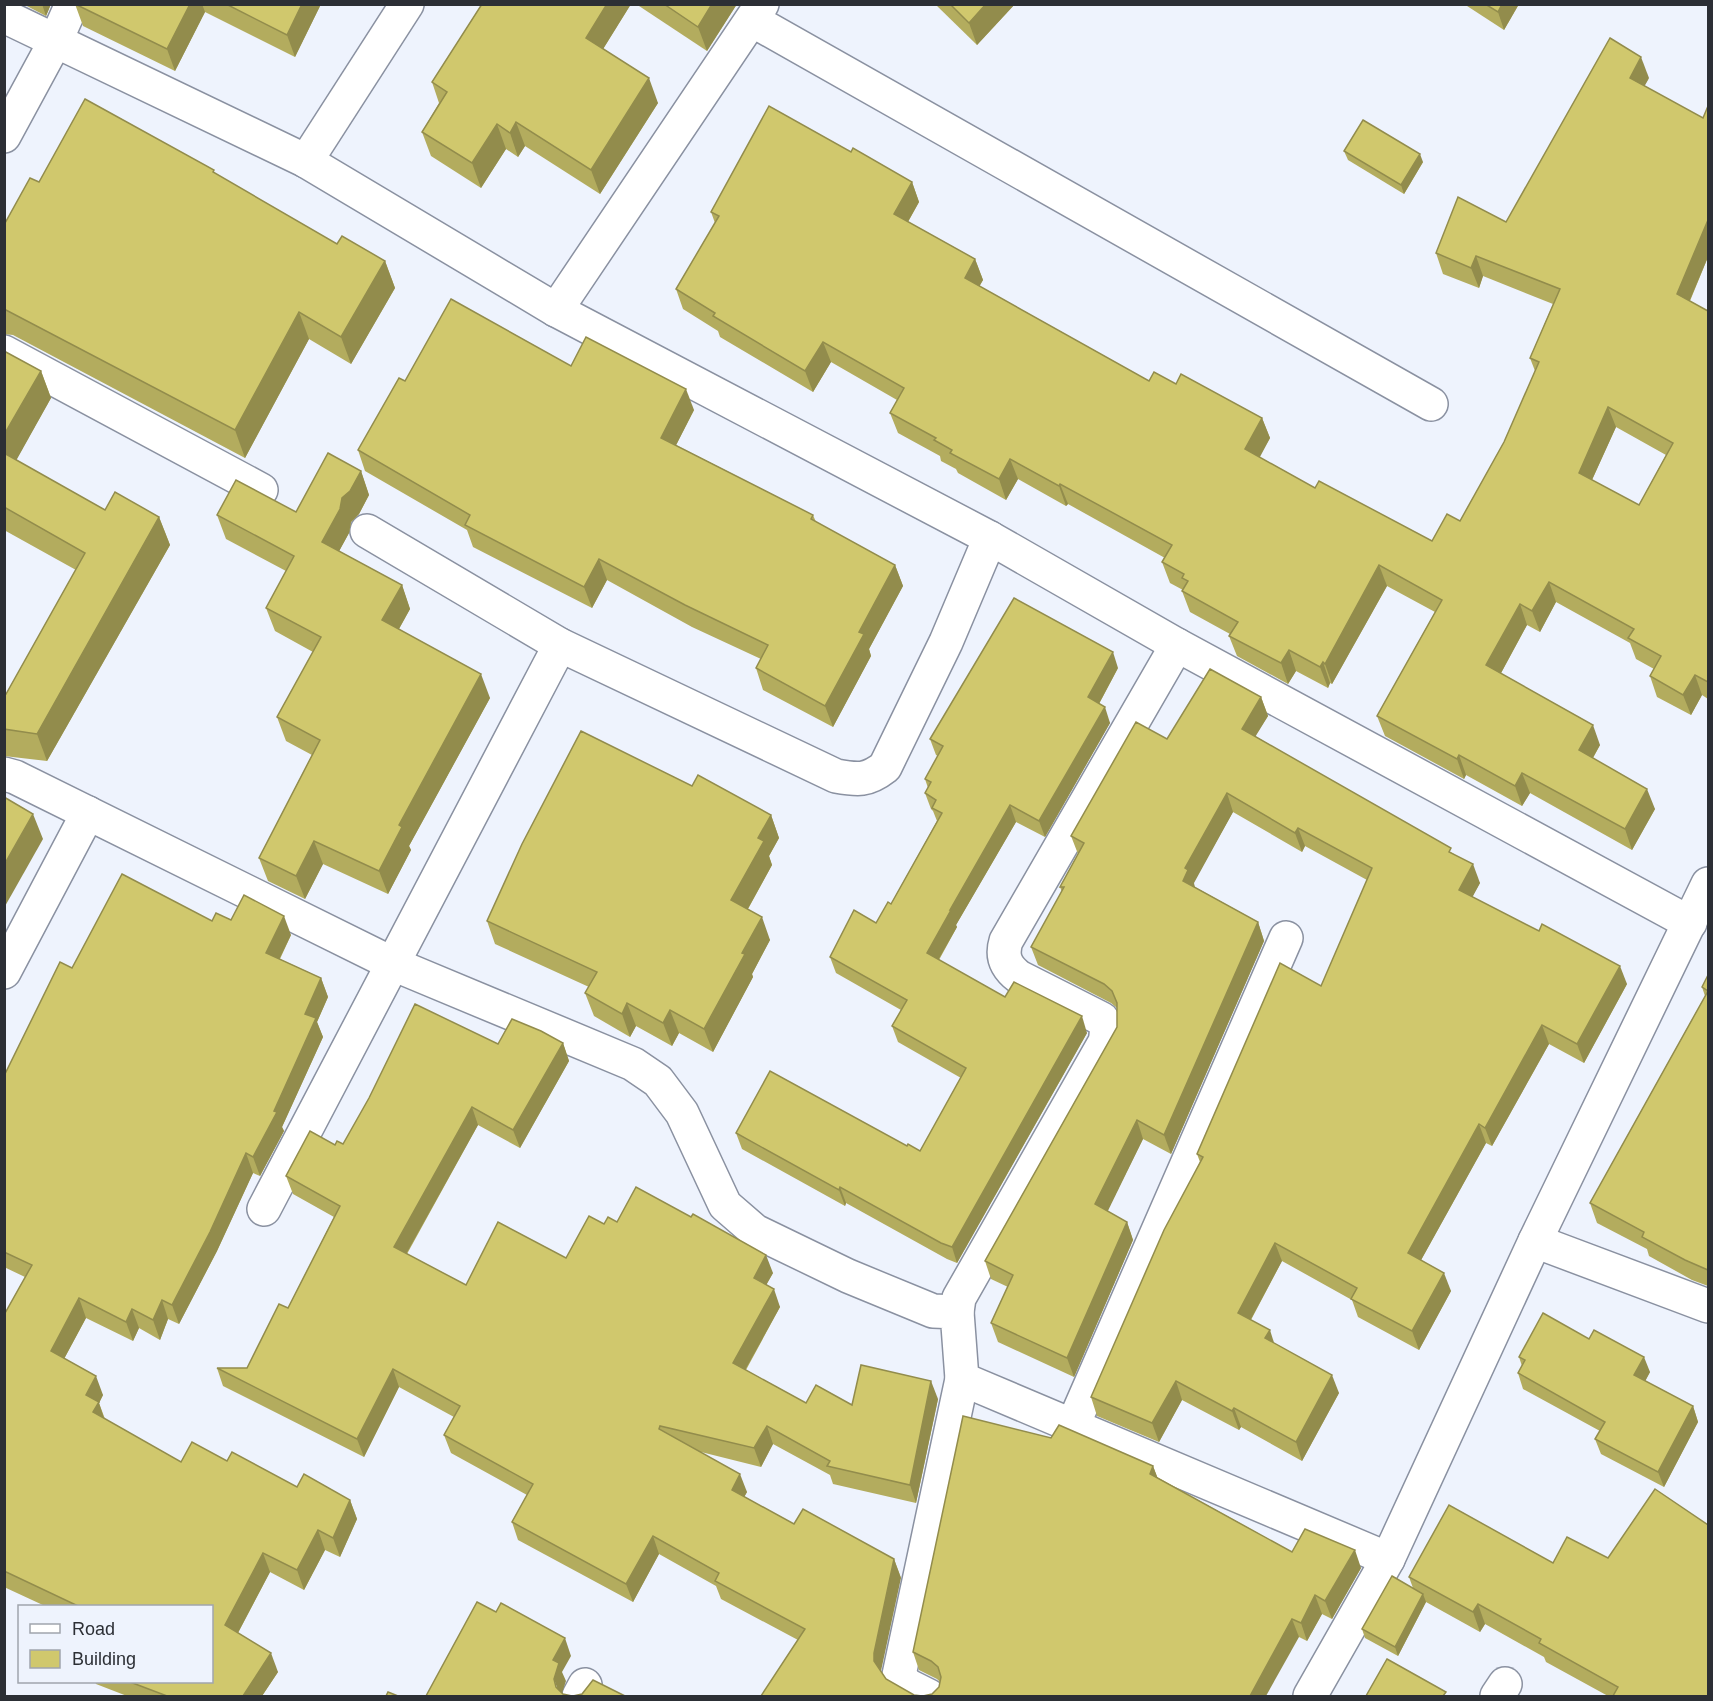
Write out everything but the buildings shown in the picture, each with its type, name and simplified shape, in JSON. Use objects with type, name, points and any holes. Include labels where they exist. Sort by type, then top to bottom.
[{"type":"street","points":[[4,136],[56,40],[72,4]]},
{"type":"street","points":[[306,162],[407,4]]},
{"type":"street","points":[[556,310],[757,12],[1431,404]]},
{"type":"street","points":[[4,16],[306,162],[556,310],[990,538],[1177,645],[1690,923]]},
{"type":"street","points":[[4,352],[261,490]]},
{"type":"street","points":[[367,531],[560,645],[836,776],[860,779],[873,776],[885,767],[946,642],[990,538]]},
{"type":"street","points":[[264,1209],[560,645]]},
{"type":"street","points":[[929,1696],[907,1685],[899,1675],[962,1379],[957,1312],[959,1298],[1105,1042],[1107,1034],[1102,1019],[1019,977],[1009,969],[1003,950],[1006,941],[1177,645]]},
{"type":"street","points":[[4,774],[88,813],[393,964],[633,1064],[658,1081],[682,1113],[725,1205],[755,1231],[848,1276],[933,1311],[957,1312]]},
{"type":"street","points":[[4,972],[88,813]]},
{"type":"street","points":[[1310,1696],[1388,1559],[1535,1241],[1708,884]]},
{"type":"street","points":[[1073,1425],[1286,938]]},
{"type":"street","points":[[1535,1241],[1708,1306]]},
{"type":"street","points":[[962,1379],[1388,1559]]}]
